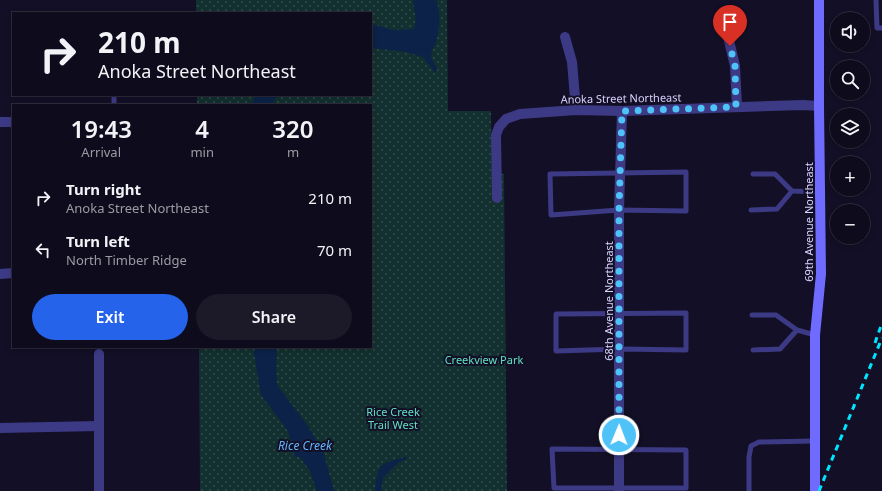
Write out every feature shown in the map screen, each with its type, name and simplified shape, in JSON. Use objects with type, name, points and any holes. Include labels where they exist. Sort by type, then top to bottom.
[{"type":"street","name":"69th Avenue Northeast","points":[[815,491],[815,335],[821,274],[819,0]]},
{"type":"street","points":[[727,32],[735,66],[736,107]]},
{"type":"street","points":[[565,37],[572,62],[576,110]]},
{"type":"street","name":"Anoka Street Northeast","points":[[498,198],[496,135],[499,127],[506,119],[520,114],[576,110],[622,111],[803,105],[819,106]]},
{"type":"street","name":"68th Avenue Northeast","points":[[619,489],[619,210],[622,111]]},
{"type":"street","points":[[0,122],[12,122]]},
{"type":"street","points":[[0,274],[12,273]]},
{"type":"street","points":[[99,354],[99,491]]},
{"type":"street","points":[[0,428],[99,426]]},
{"type":"lane","points":[[876,0],[877,28],[882,28]]},
{"type":"lane","points":[[686,172],[686,211],[619,210],[551,215],[550,174],[620,173],[686,172]]},
{"type":"lane","points":[[753,174],[775,174],[792,192],[820,192]]},
{"type":"lane","points":[[751,210],[777,209],[792,192]]},
{"type":"lane","points":[[686,312],[686,350],[620,349],[556,351],[556,314],[686,312]]},
{"type":"lane","points":[[752,315],[776,315],[796,330],[815,335]]},
{"type":"lane","points":[[753,350],[780,349],[796,330]]},
{"type":"lane","points":[[749,491],[749,457],[751,446],[759,442],[815,442]]},
{"type":"lane","points":[[552,449],[686,450],[686,488],[619,489],[554,488],[552,449]]},
{"type":"green space","name":"Rice Creek Trail West","points":[[196,0],[447,0],[448,111],[491,111],[492,173],[504,174],[507,491],[200,491],[199,348],[372,348],[372,104],[197,104],[197,96],[372,96],[372,12],[196,12]]},
{"type":"water","points":[[422,0],[436,0],[439,10],[438,32],[431,55],[432,61],[437,68],[435,73],[423,57],[407,52],[372,48],[372,24],[393,30],[417,29],[425,19]]},
{"type":"water","points":[[256,96],[277,96],[272,104],[252,104]]},
{"type":"water","name":"Rice Creek","points":[[255,348],[277,348],[277,385],[307,425],[323,451],[334,491],[317,491],[310,471],[300,457],[295,457],[288,431],[261,395],[254,353]]},
{"type":"water","points":[[406,457],[408,458],[398,463],[383,478],[381,491],[375,491],[377,475],[382,466],[390,461]]},
{"type":"waterway","name":"Rice Creek","points":[[421,41],[425,19],[422,0]]},
{"type":"railway","points":[[875,343],[882,323]]},
{"type":"railway","points":[[819,491],[882,338]]},
{"type":"route","points":[[619,435],[619,210],[622,111],[736,107],[735,66],[730,46]]},
{"type":"park label","name":"Creekview Park","points":[[484,359]]}]
